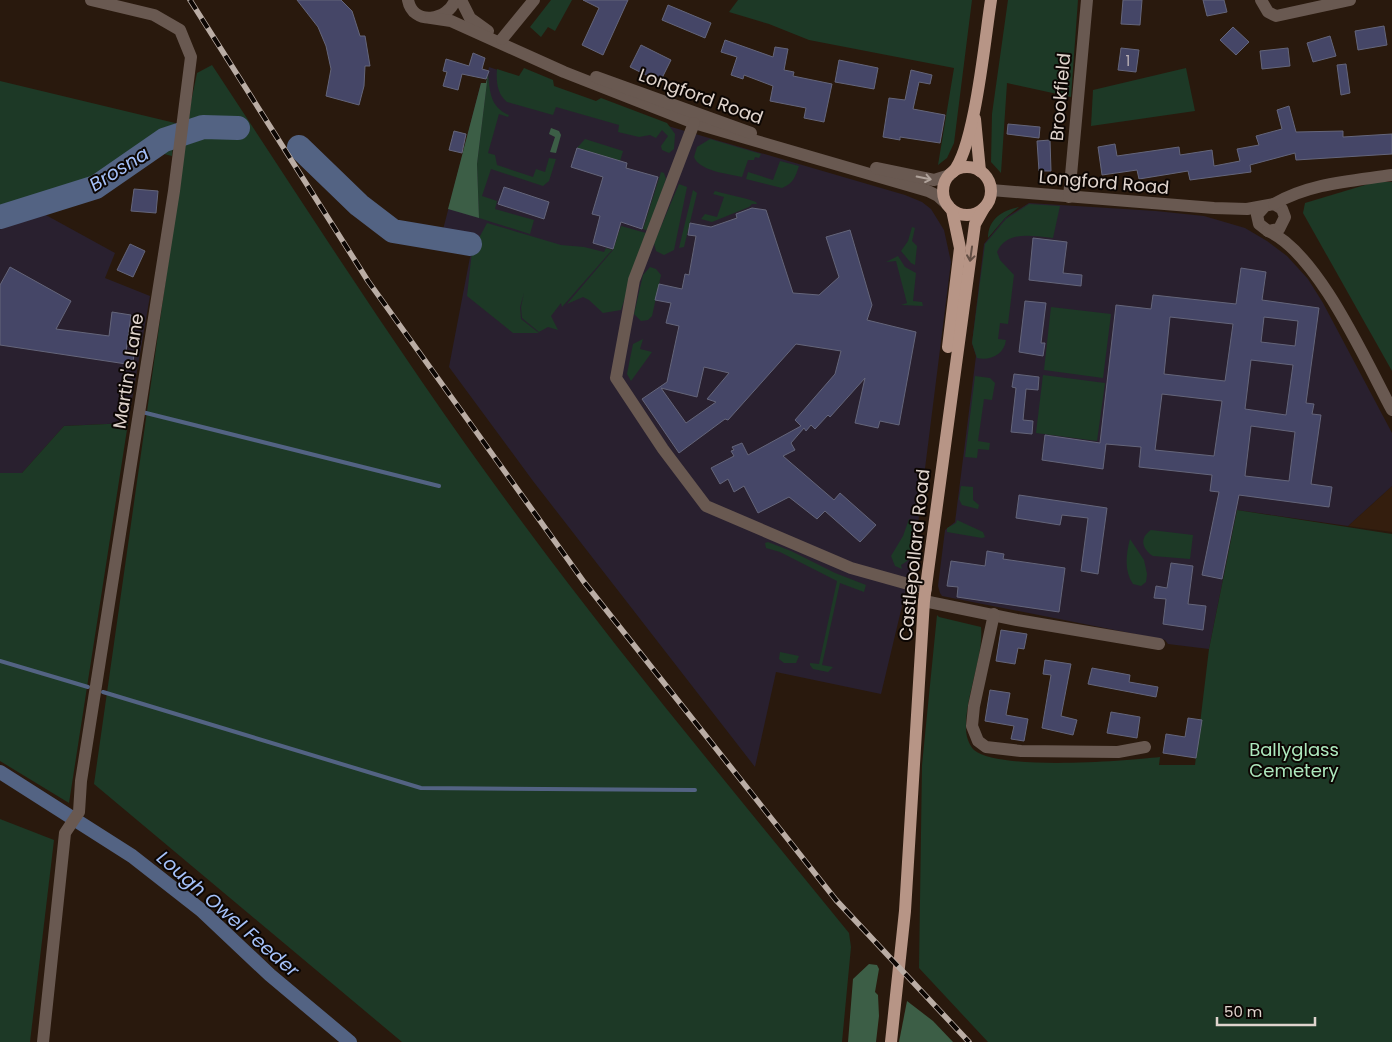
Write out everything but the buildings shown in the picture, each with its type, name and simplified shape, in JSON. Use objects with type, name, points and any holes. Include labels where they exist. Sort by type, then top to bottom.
[{"type":"main road","points":[[923,592],[960,248],[944,191],[951,173],[960,159],[974,109],[991,0]]},
{"type":"main road","points":[[974,109],[980,171]]},
{"type":"main road","points":[[950,208],[969,215],[984,208],[990,198],[991,190],[990,182],[980,171],[966,167],[951,173]]},
{"type":"main road","name":"Castlepollard Road","points":[[891,1042],[906,911],[922,639],[923,592],[975,224],[984,208]]},
{"type":"street","name":"Martin's Lane","points":[[43,1042],[66,833],[79,812],[81,781],[181,134],[191,57],[180,30],[154,15],[91,0]]},
{"type":"street","points":[[431,18],[444,15],[455,0]]},
{"type":"street","name":"Longford Road","points":[[460,0],[470,18],[477,25],[502,39],[656,99],[767,138],[842,160],[934,180],[951,173]]},
{"type":"street","points":[[502,39],[534,0]]},
{"type":"street","name":"Brookfield","points":[[1069,197],[1087,0]]},
{"type":"street","points":[[1261,0],[1268,12],[1276,16],[1350,0]]},
{"type":"street","points":[[406,2],[419,15],[452,21],[490,40],[587,82],[695,124],[928,191],[938,196],[950,208]]},
{"type":"street","points":[[553,60],[556,66],[587,82]]},
{"type":"street","points":[[656,99],[691,115],[695,118],[695,124],[634,280],[616,378],[663,449],[706,506],[851,568],[994,614],[1159,644]]},
{"type":"street","points":[[1264,228],[1258,215],[1270,205],[1289,196],[1333,184],[1392,175]]},
{"type":"street","points":[[1264,228],[1279,229],[1291,206],[1298,200],[1333,184]]},
{"type":"street","name":"Longford Road","points":[[991,190],[1214,208]]},
{"type":"street","points":[[1214,208],[1247,209],[1270,205],[1282,209],[1285,220],[1308,264],[1345,323],[1392,410]]},
{"type":"street","points":[[1214,208],[1242,215],[1264,228],[1287,243],[1308,264]]},
{"type":"street","points":[[994,614],[974,706],[972,726],[978,741],[986,747],[1021,751],[1118,752],[1145,746]]},
{"type":"shaded area","points":[[489,67],[668,126],[905,195],[922,202],[931,209],[944,230],[951,262],[914,556],[881,694],[776,672],[755,767],[533,481],[449,367],[471,252],[439,245],[481,83],[486,83]]},
{"type":"shaded area","points":[[1029,203],[1204,216],[1245,228],[1267,241],[1287,256],[1308,279],[1323,303],[1392,433],[1392,486],[1348,526],[1237,510],[1209,649],[1168,644],[1165,640],[942,596],[940,593],[938,586],[945,530],[955,522],[976,356],[972,343],[984,244],[1005,218]]},
{"type":"shaded area","points":[[44,214],[115,253],[105,278],[150,296],[128,423],[64,426],[22,473],[0,473],[0,220]]},
{"type":"shaded area","points":[[1392,486],[1392,532],[1348,526],[1378,499]]},
{"type":"green space","points":[[551,0],[572,0],[555,31],[548,27],[541,37],[530,27]]},
{"type":"green space","points":[[738,0],[972,0],[954,143],[947,158],[938,165],[954,68],[809,40],[769,24],[729,12]]},
{"type":"green space","points":[[1008,0],[1078,0],[1071,97],[1007,83],[1001,173],[991,162],[992,114]]},
{"type":"green space","points":[[212,65],[404,356],[525,526],[644,681],[849,933],[851,947],[842,1042],[402,1042],[94,784],[191,102],[197,73]]},
{"type":"green space","points":[[524,68],[553,80],[554,86],[596,101],[601,98],[667,123],[675,134],[674,149],[669,153],[662,150],[661,146],[668,136],[662,130],[656,138],[650,135],[639,137],[618,132],[619,125],[556,107],[553,115],[507,102],[501,95],[498,87],[497,69],[519,76]]},
{"type":"green space","points":[[1186,68],[1195,111],[1091,126],[1093,90]]},
{"type":"green space","points":[[488,74],[492,98],[498,108],[509,115],[508,117],[499,114],[488,153],[495,155],[497,165],[533,177],[536,169],[545,172],[549,158],[556,159],[549,181],[543,186],[491,169],[482,196],[497,201],[495,209],[534,220],[530,234],[479,218],[477,164]]},
{"type":"green space","points":[[488,74],[477,164],[479,218],[448,209],[481,83],[486,83]]},
{"type":"green space","points":[[0,81],[175,123],[172,156],[156,152],[110,186],[44,214],[0,220]]},
{"type":"green space","points":[[551,128],[559,131],[561,135],[556,153],[550,152],[555,137],[549,134]]},
{"type":"green space","points":[[585,139],[623,151],[620,161],[577,148]]},
{"type":"green space","points":[[710,139],[761,154],[759,158],[755,157],[754,160],[748,160],[742,177],[708,169],[697,162],[694,157],[697,147]]},
{"type":"green space","points":[[780,161],[799,166],[794,179],[786,186],[782,188],[746,179],[748,172],[773,180]]},
{"type":"green space","points":[[661,172],[664,173],[666,179],[648,231],[643,229]]},
{"type":"green space","points":[[1375,182],[1392,182],[1392,371],[1303,213],[1305,203]]},
{"type":"green space","points":[[679,184],[687,187],[674,250],[664,255],[656,251],[654,243]]},
{"type":"green space","points":[[693,190],[697,193],[684,247],[679,248]]},
{"type":"green space","points":[[715,191],[751,200],[757,204],[752,204],[749,207],[712,222],[701,219],[705,214],[717,217],[724,197],[713,194]]},
{"type":"green space","points":[[1029,204],[1060,206],[1053,238],[1021,236],[1007,240],[1001,245],[997,252],[1000,260],[1014,275],[1008,324],[1000,323],[998,339],[1006,340],[1005,345],[996,356],[987,359],[977,358],[972,343],[985,244],[1006,219]]},
{"type":"green space","points":[[1019,207],[1005,218],[988,238],[991,226],[997,216],[1007,210]]},
{"type":"green space","points":[[487,223],[561,245],[584,247],[604,252],[606,248],[612,250],[562,307],[561,303],[551,316],[558,330],[548,327],[539,332],[522,318],[521,307],[524,293],[520,307],[521,319],[539,333],[513,333],[467,296],[472,251]]},
{"type":"green space","points":[[621,226],[646,233],[621,310],[603,313],[583,297],[567,304],[613,250]]},
{"type":"green space","points":[[912,227],[915,228],[912,241],[917,246],[915,265],[901,251],[908,241]]},
{"type":"green space","points":[[898,256],[905,267],[916,273],[913,301],[922,302],[923,306],[901,305],[907,303],[896,261],[886,262]]},
{"type":"green space","points":[[650,267],[656,269],[661,275],[652,316],[648,320],[641,321],[634,314],[643,275]]},
{"type":"green space","points":[[1051,307],[1111,314],[1103,378],[1044,370]]},
{"type":"green space","points":[[643,339],[640,349],[652,352],[631,381],[627,374],[633,344]]},
{"type":"green space","points":[[1043,375],[1105,383],[1097,441],[1036,433]]},
{"type":"green space","points":[[975,376],[990,378],[995,383],[992,400],[984,399],[978,441],[990,443],[989,450],[978,449],[977,458],[965,457]]},
{"type":"green space","points":[[128,423],[69,803],[0,761],[0,473],[22,473],[64,426]]},
{"type":"green space","points":[[961,486],[973,487],[973,500],[979,505],[978,509],[962,505],[959,499]]},
{"type":"green space","name":"Ballyglass Cemetery","points":[[1237,510],[1392,534],[1392,1042],[988,1042],[919,968],[922,765],[937,615],[981,627],[980,651],[966,717],[967,735],[969,743],[974,750],[988,756],[1009,761],[1064,763],[1160,757],[1159,765],[1195,765],[1209,649]]},
{"type":"green space","points":[[909,519],[917,521],[916,540],[910,557],[901,565],[902,569],[895,566],[891,556],[903,536]]},
{"type":"green space","points":[[957,520],[983,532],[985,537],[947,532],[947,528],[956,523]]},
{"type":"green space","points":[[1151,530],[1193,535],[1190,559],[1153,556],[1146,550],[1143,543],[1145,536]]},
{"type":"green space","points":[[1130,539],[1144,560],[1147,574],[1146,582],[1141,586],[1133,584],[1128,574],[1127,556]]},
{"type":"green space","points":[[768,542],[866,585],[864,592],[840,583],[822,665],[833,667],[828,672],[813,669],[810,663],[819,664],[837,581],[780,552],[766,548],[765,543]]},
{"type":"green space","points":[[780,652],[799,656],[796,663],[784,663],[779,659]]},
{"type":"green space","points":[[0,819],[54,840],[30,1042],[0,1042]]},
{"type":"green space","points":[[869,964],[877,965],[879,969],[875,992],[878,995],[879,1016],[876,1042],[848,1042],[853,979]]},
{"type":"green space","points":[[907,1001],[933,1021],[953,1042],[899,1042]]},
{"type":"waterway","name":"Brosna","points":[[0,217],[96,187],[164,140],[203,127],[238,128]]},
{"type":"waterway","name":"Brosna","points":[[299,147],[359,205],[393,231],[470,244]]},
{"type":"waterway","points":[[142,412],[439,486]]},
{"type":"waterway","points":[[0,661],[88,687]]},
{"type":"waterway","points":[[103,692],[421,788],[695,790]]},
{"type":"waterway","name":"Lough Owel Feeder","points":[[0,772],[132,856],[201,910],[270,975],[350,1042]]},
{"type":"railway","points":[[190,0],[368,281],[584,582],[836,900],[969,1042]]}]
